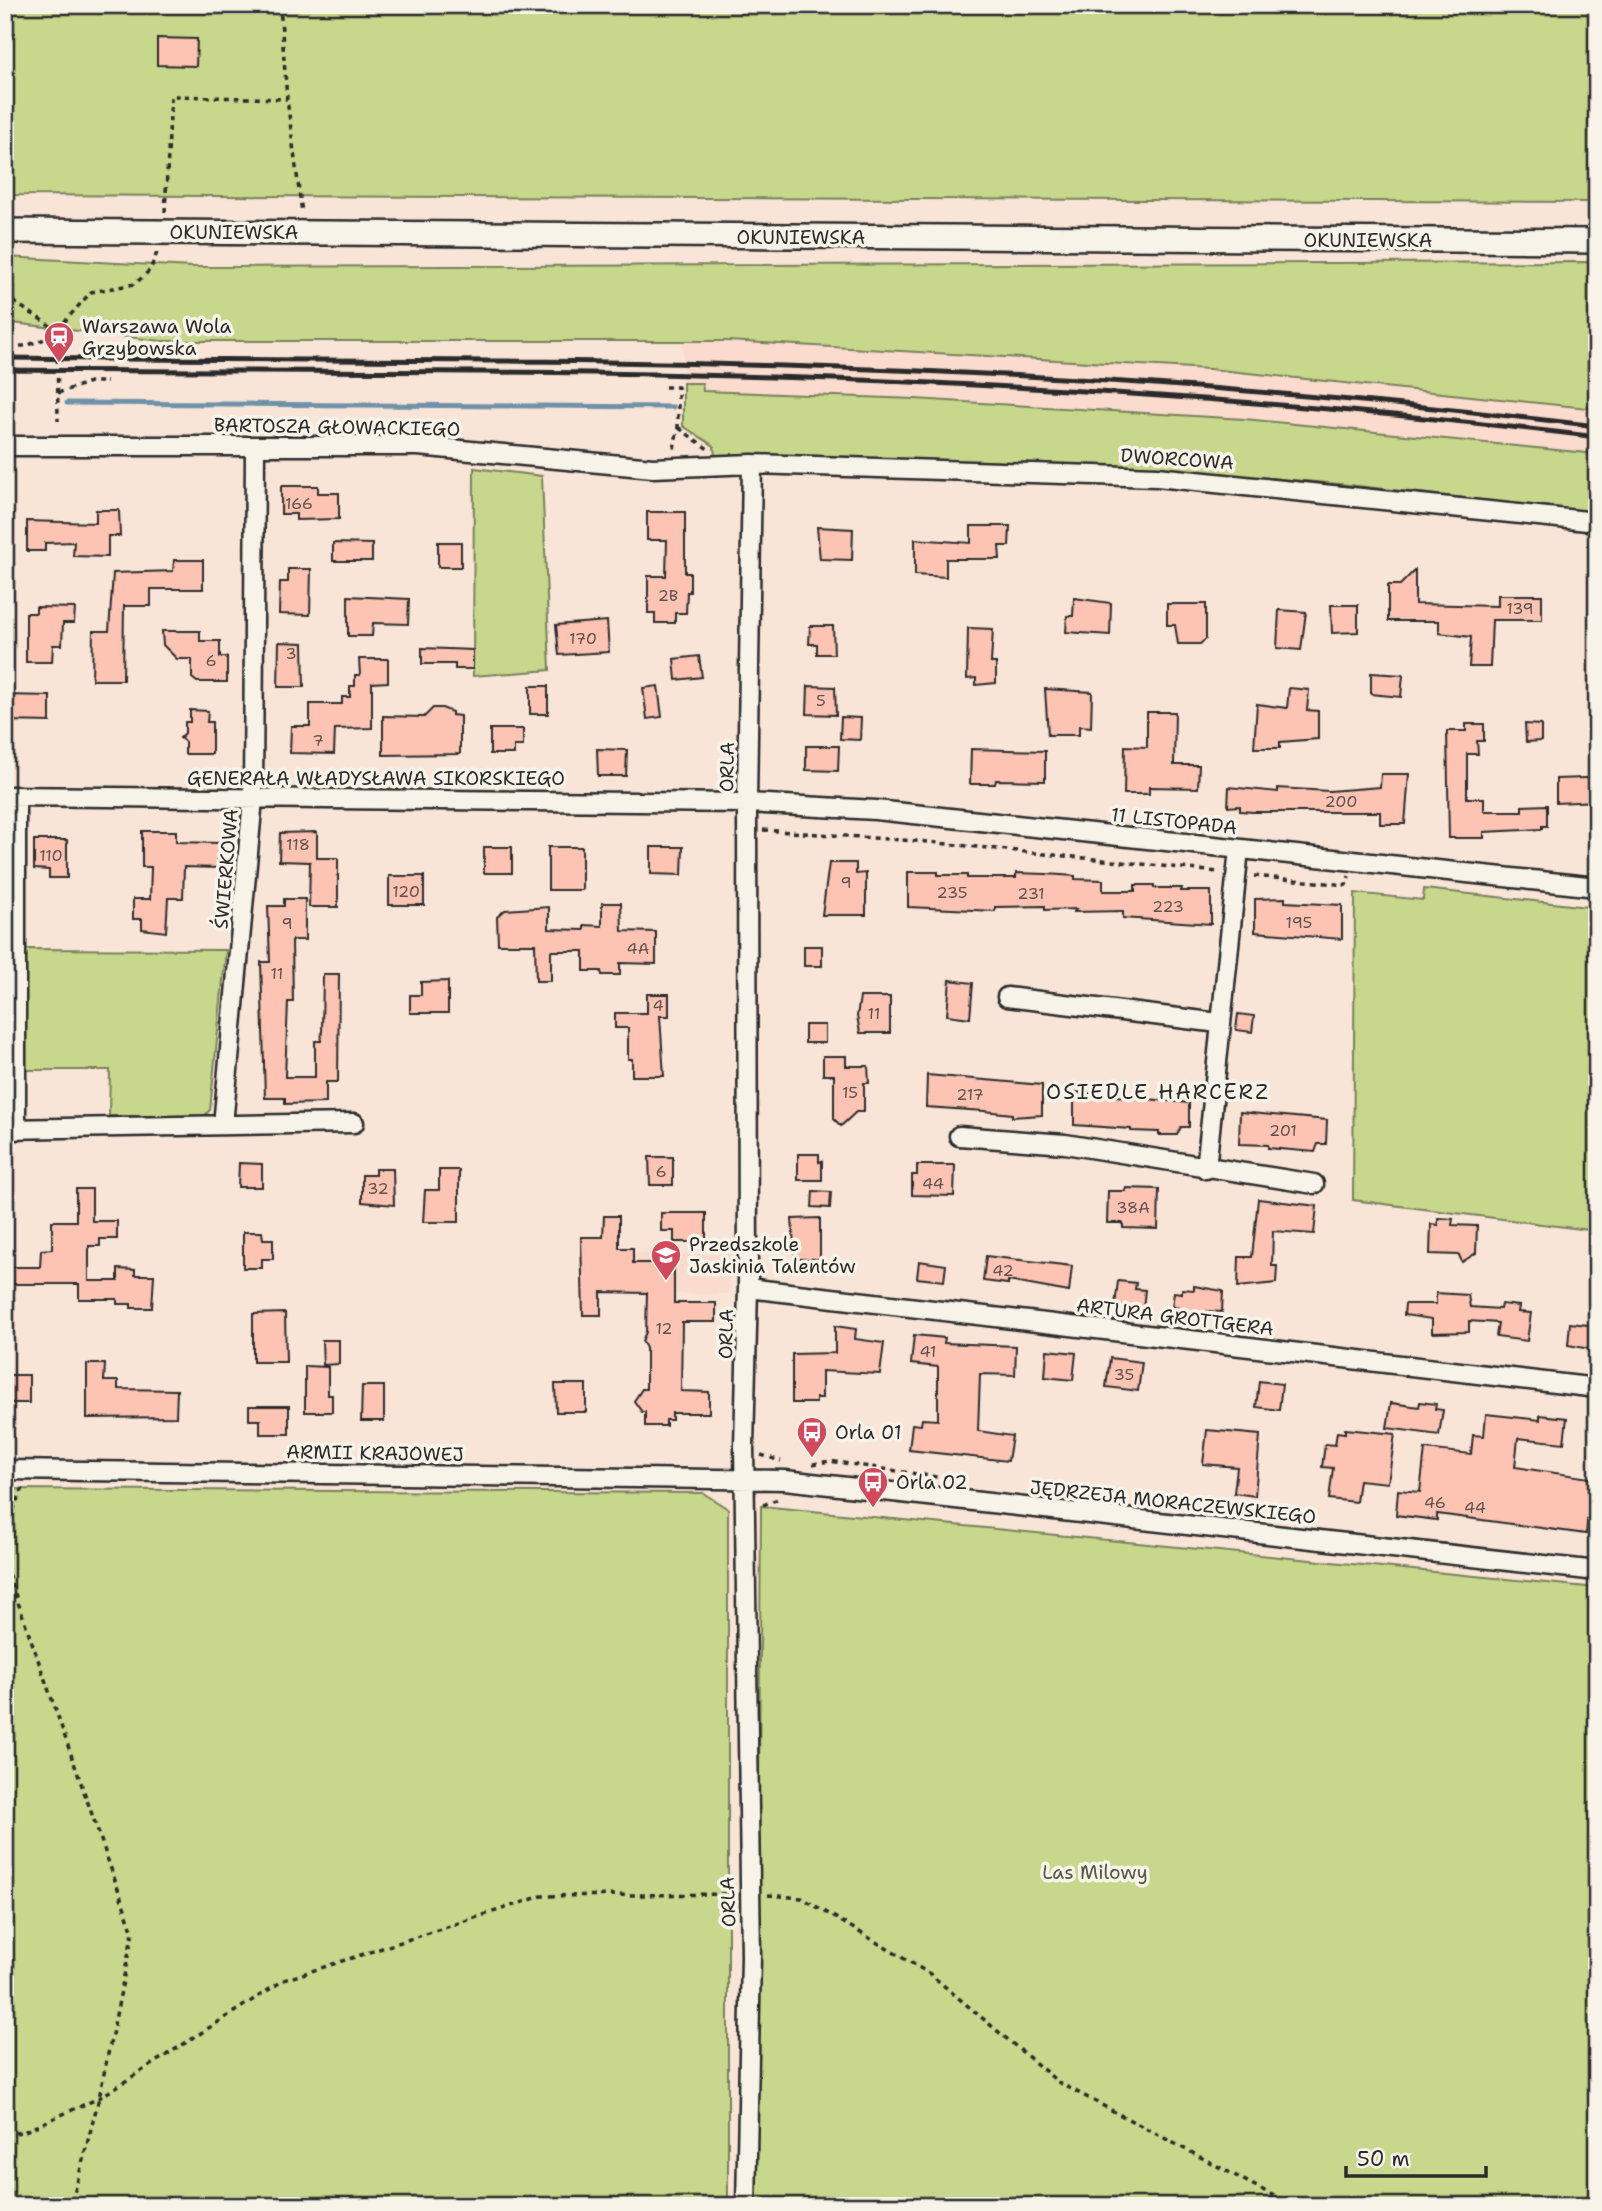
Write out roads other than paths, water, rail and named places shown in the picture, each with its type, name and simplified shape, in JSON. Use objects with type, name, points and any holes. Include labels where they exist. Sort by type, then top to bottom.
[{"type":"main road","name":"OKUNIEWSKA","points":[[5,231],[1597,241]]},
{"type":"street","name":"BARTOSZA GŁOWACKIEGO","points":[[5,446],[418,446],[653,468],[752,464]]},
{"type":"street","name":"ŚWIERKOWA","points":[[223,1125],[253,799],[256,447]]},
{"type":"street","name":"DWORCOWA","points":[[752,464],[1157,477],[1597,522]]},
{"type":"street","name":"ORLA","points":[[746,2206],[751,1956],[748,1894],[745,1479],[748,1288],[747,803],[752,464]]},
{"type":"street","name":"GENERAŁA WŁADYSŁAWA SIKORSKIEGO","points":[[11,797],[747,803]]},
{"type":"street","points":[[11,797],[10,1129],[354,1123]]},
{"type":"street","name":"11 LISTOPADA","points":[[747,803],[876,810],[1597,887]]},
{"type":"street","points":[[1206,1169],[1239,849]]},
{"type":"street","points":[[1006,997],[1219,1023]]},
{"type":"street","points":[[959,1136],[1065,1144],[1206,1169],[1314,1184]]},
{"type":"street","name":"ARTURA GROTTGERA","points":[[748,1288],[1597,1388]]},
{"type":"street","name":"ARMII KRAJOWEJ","points":[[5,1470],[745,1479]]},
{"type":"street","name":"JĘDRZEJA MORACZEWSKIEGO","points":[[745,1479],[841,1486],[1597,1571]]},
{"type":"waterway","points":[[67,403],[673,407]]},
{"type":"railway","points":[[5,358],[612,362],[1010,375],[1304,396],[1597,426]]},
{"type":"railway","points":[[5,370],[606,373],[905,382],[1202,399],[1597,437]]},
{"type":"place","name":"Warszawa Wola Grzybowska","points":[[59,364]]},
{"type":"place","name":"Przedszkole Jaskinia Talentów","points":[[666,1282]]},
{"type":"place","name":"Orla 01","points":[[812,1459]]},
{"type":"place","name":"Orla 02","points":[[873,1509]]},
{"type":"district","name":"OSIEDLE HARCERZ","points":[[1158,1092]]},
{"type":"park label","name":"Las Milowy","points":[[1095,1872]]}]
